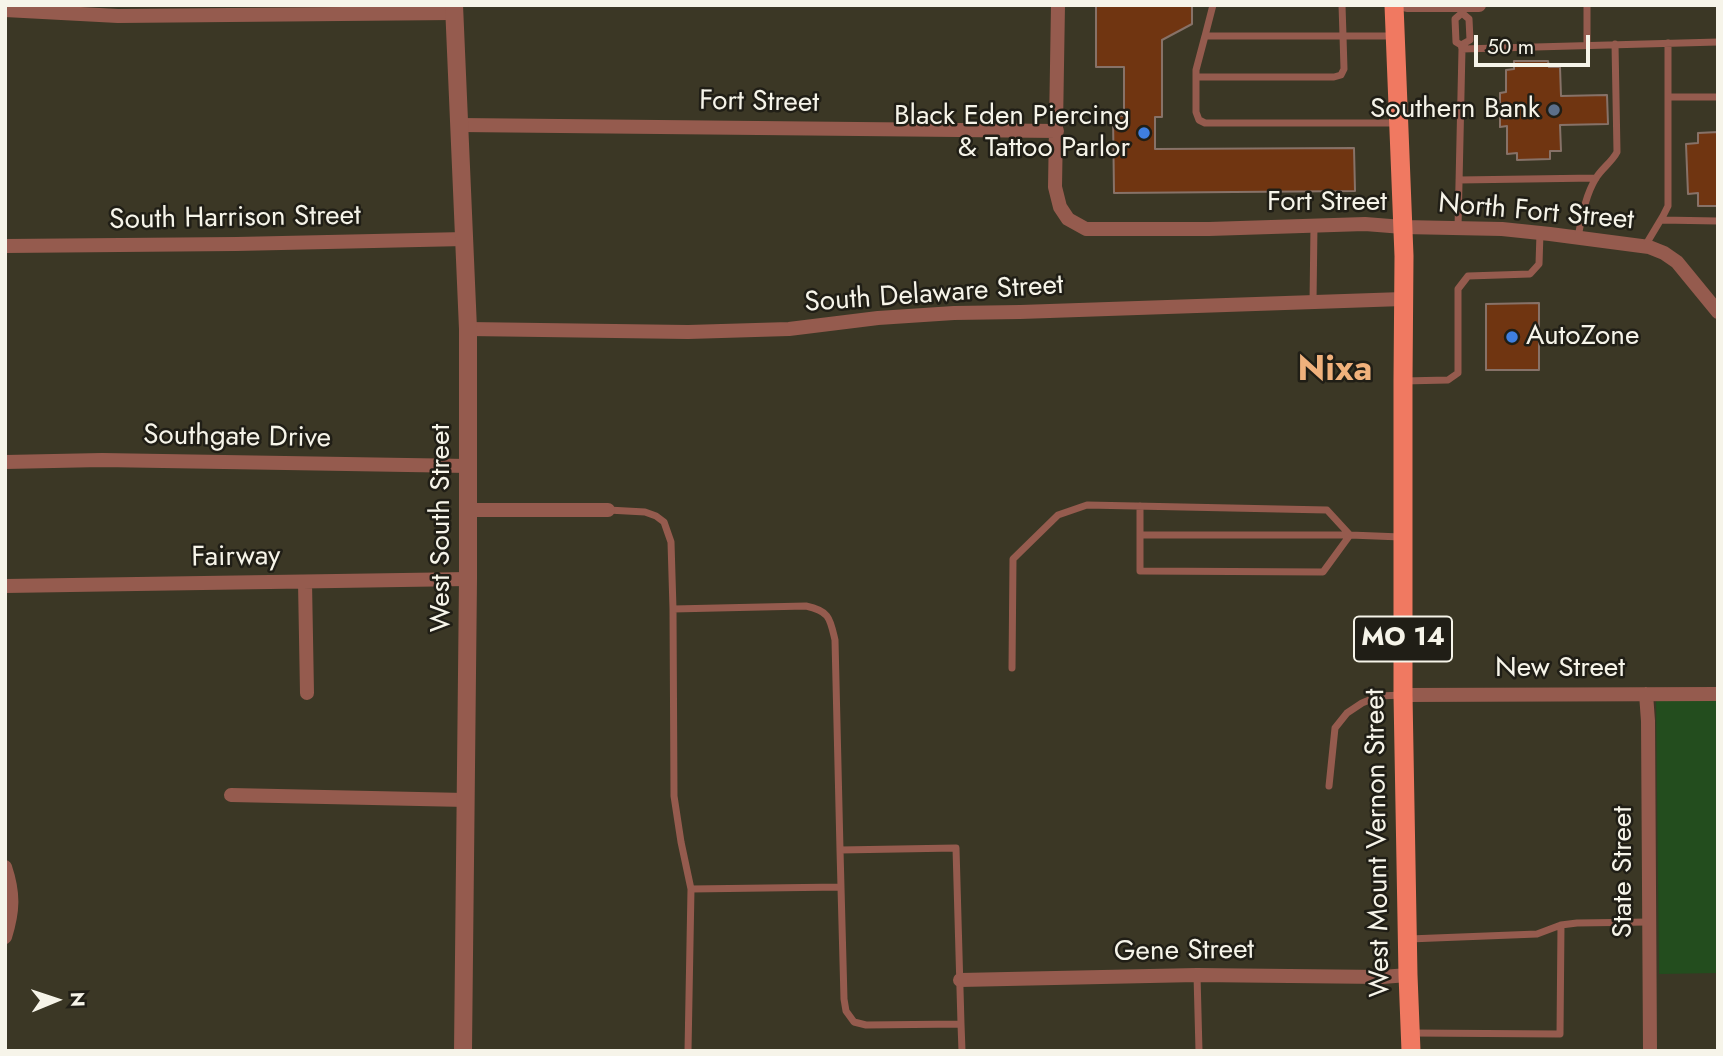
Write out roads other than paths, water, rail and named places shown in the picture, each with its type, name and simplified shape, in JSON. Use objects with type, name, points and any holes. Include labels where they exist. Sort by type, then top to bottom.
[{"type":"main road","name":"West Mount Vernon Street","points":[[1394,5],[1403,227],[1403,695],[1411,1042]]},
{"type":"street","name":"Fort Street","points":[[1058,5],[1055,187],[1060,207],[1068,219],[1086,229],[1209,229],[1365,224],[1403,227]]},
{"type":"street","points":[[1407,5],[1462,8],[1479,5]]},
{"type":"street","points":[[5,10],[454,9]]},
{"type":"street","name":"West South Street","points":[[454,9],[468,329],[463,1051]]},
{"type":"street","name":"Fort Street","points":[[460,125],[1056,131]]},
{"type":"street","name":"North Fort Street","points":[[1403,227],[1495,229],[1645,247],[1664,253],[1677,262],[1718,312]]},
{"type":"street","name":"South Harrison Street","points":[[5,246],[465,239]]},
{"type":"street","name":"South Delaware Street","points":[[468,329],[688,332],[789,329],[878,318],[954,313],[1403,299]]},
{"type":"street","name":"Southgate Drive","points":[[5,462],[103,460],[468,466]]},
{"type":"street","points":[[468,510],[608,510]]},
{"type":"street","name":"Fairway","points":[[5,586],[468,579]]},
{"type":"street","points":[[305,582],[307,693]]},
{"type":"street","name":"State Street","points":[[1646,694],[1650,1051]]},
{"type":"street","name":"New Street","points":[[1403,695],[1718,694]]},
{"type":"street","points":[[230,795],[466,800]]},
{"type":"street","points":[[5,867],[12,898],[12,917],[5,937]]},
{"type":"street","name":"Gene Street","points":[[960,980],[1197,975],[1408,975]]},
{"type":"lane","points":[[1213,5],[1196,70],[1196,112],[1199,120],[1205,123],[1399,123]]},
{"type":"lane","points":[[1196,77],[1341,75],[1344,69],[1342,5]]},
{"type":"lane","points":[[1587,5],[1587,45]]},
{"type":"lane","points":[[1461,47],[1470,40],[1469,19],[1462,8],[1455,19],[1456,42],[1461,47],[1718,42]]},
{"type":"lane","points":[[1205,36],[1395,36]]},
{"type":"lane","points":[[1645,247],[1668,206],[1668,43]]},
{"type":"lane","points":[[1578,237],[1586,199],[1595,178],[1617,152],[1615,44]]},
{"type":"lane","points":[[1458,228],[1461,47]]},
{"type":"lane","points":[[1668,97],[1718,97]]},
{"type":"lane","points":[[1458,180],[1595,178]]},
{"type":"lane","points":[[1661,220],[1718,221]]},
{"type":"lane","points":[[1313,302],[1314,226]]},
{"type":"lane","points":[[1403,381],[1448,380],[1458,373],[1458,289],[1468,276],[1530,274],[1539,264],[1540,233]]},
{"type":"lane","points":[[1012,668],[1013,559],[1058,515],[1087,505],[1326,510],[1350,535]]},
{"type":"lane","points":[[1140,506],[1140,570],[1323,572],[1350,535]]},
{"type":"lane","points":[[608,510],[645,512],[656,516],[664,522],[671,542],[674,796],[691,889],[688,1051]]},
{"type":"lane","points":[[1140,536],[1404,537]]},
{"type":"lane","points":[[673,609],[806,606],[827,615],[835,640],[846,1010],[854,1022],[866,1025],[961,1024]]},
{"type":"lane","points":[[1329,786],[1335,728],[1347,713],[1379,696],[1403,695]]},
{"type":"lane","points":[[840,850],[956,848],[962,1051]]},
{"type":"lane","points":[[691,889],[841,887]]},
{"type":"lane","points":[[1408,939],[1536,934],[1577,923],[1649,922]]},
{"type":"lane","points":[[1411,1042],[1560,1034],[1561,926]]},
{"type":"lane","points":[[1197,975],[1199,1051]]},
{"type":"place","name":"Southern Bank","points":[[1554,110]]},
{"type":"place","name":"Black Eden Piercing & Tattoo Parlor","points":[[1144,133]]},
{"type":"place","name":"AutoZone","points":[[1512,337]]},
{"type":"district","name":"Nixa","points":[[1335,372]]}]
